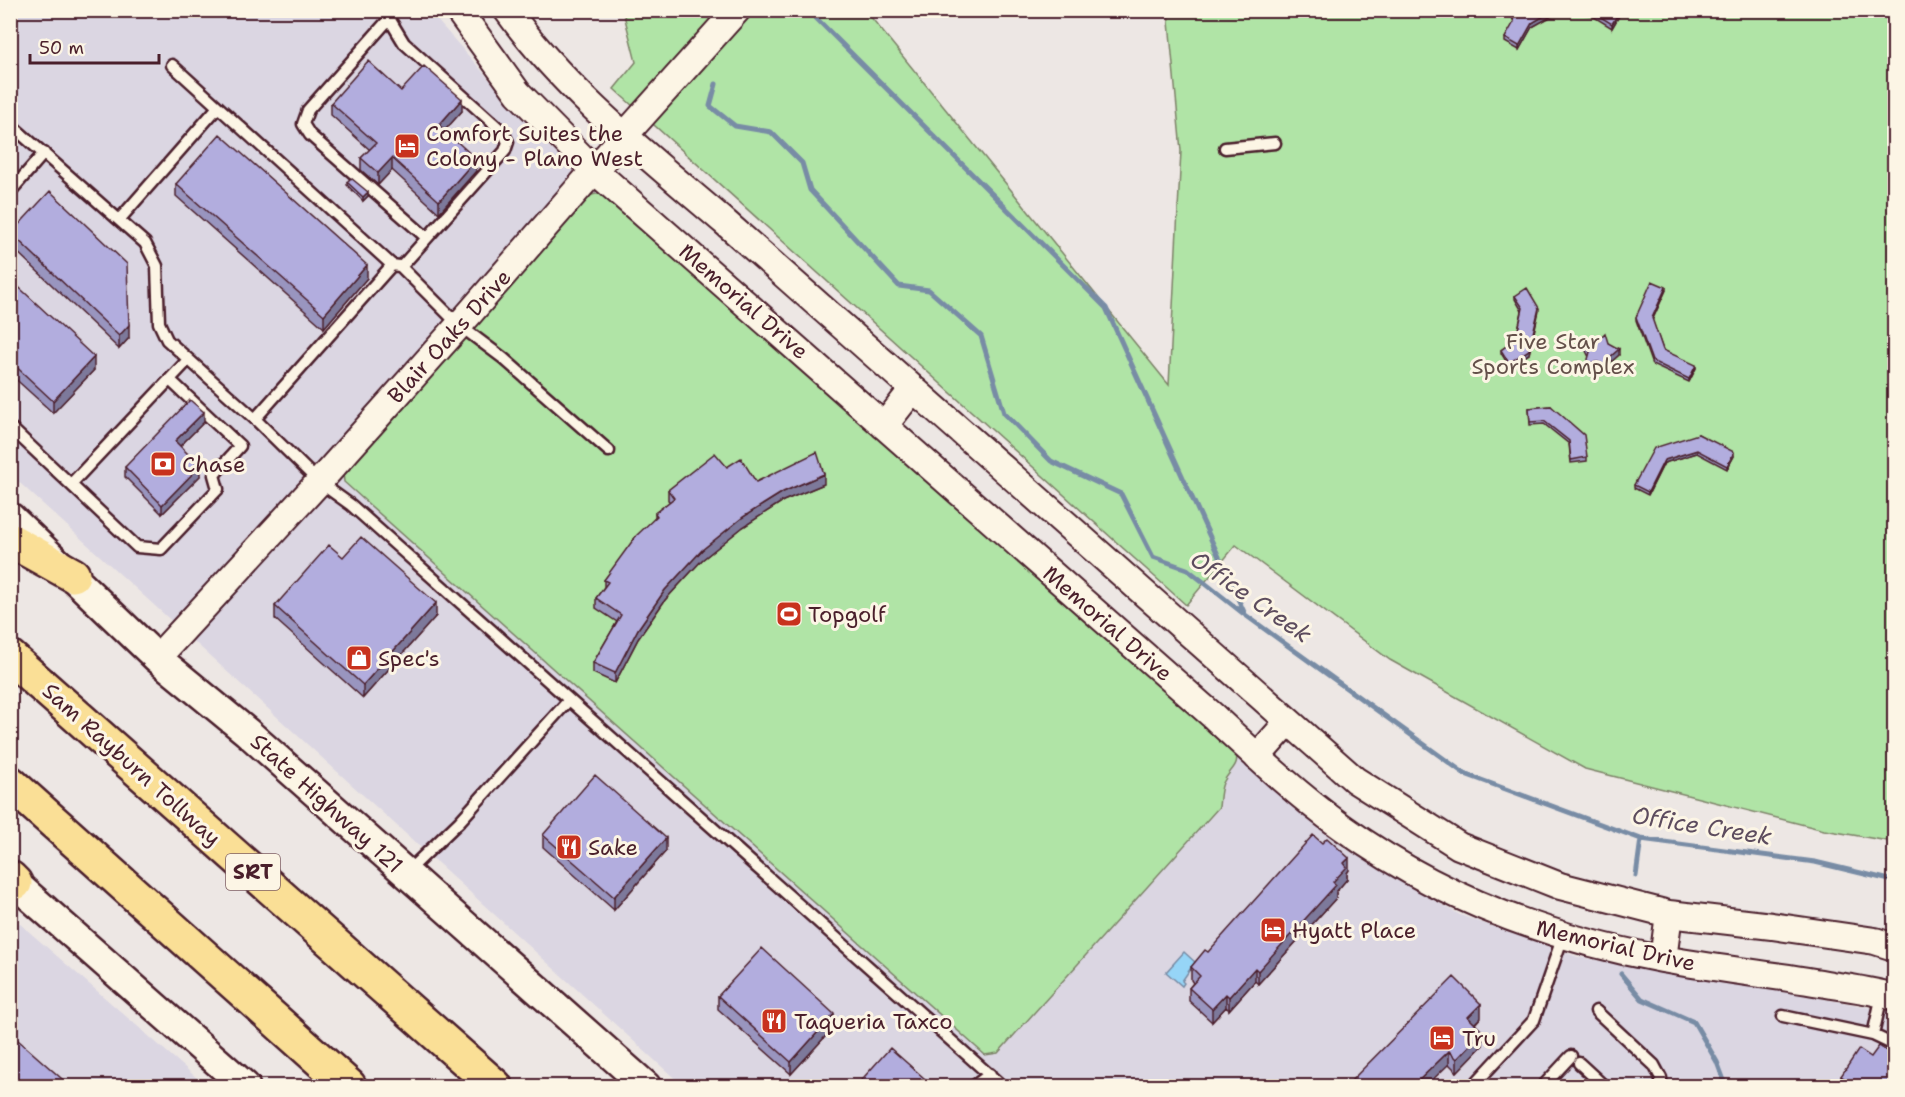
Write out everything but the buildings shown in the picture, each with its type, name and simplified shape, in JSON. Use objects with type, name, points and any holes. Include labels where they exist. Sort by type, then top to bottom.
[{"type":"highway","points":[[10,540],[73,575]]},
{"type":"highway","name":"Sam Rayburn Tollway","points":[[10,657],[495,1086]]},
{"type":"highway","points":[[10,783],[349,1086]]},
{"type":"main road","name":"State Highway 121","points":[[10,517],[157,658],[247,732],[646,1086]]},
{"type":"main road","points":[[12,880],[234,1083]]},
{"type":"street","name":"Memorial Drive","points":[[458,10],[518,93],[594,170],[1257,757],[1342,827],[1438,885],[1524,924],[1663,959],[1770,974],[1888,995]]},
{"type":"street","name":"Memorial Drive","points":[[507,10],[521,31],[624,136],[1355,780],[1459,846],[1560,886],[1669,914],[1875,941],[1894,947]]},
{"type":"street","name":"Blair Oaks Drive","points":[[157,658],[459,325],[737,10]]},
{"type":"street","points":[[884,426],[913,389]]},
{"type":"street","points":[[1257,757],[1288,722]]},
{"type":"street","points":[[1663,959],[1669,914]]},
{"type":"lane","points":[[255,419],[397,266],[427,238],[505,151],[508,142],[502,132],[404,43],[387,15],[308,110],[303,124],[310,135],[427,238]]},
{"type":"lane","points":[[172,65],[397,266],[459,325],[503,358],[609,451]]},
{"type":"lane","points":[[119,220],[218,107]]},
{"type":"lane","points":[[10,124],[146,243],[157,266],[159,324],[167,340],[255,419],[318,482],[351,505],[1002,1086]]},
{"type":"lane","points":[[1225,148],[1275,143]]},
{"type":"lane","points":[[10,192],[44,153]]},
{"type":"lane","points":[[71,484],[188,360]]},
{"type":"lane","points":[[12,433],[71,484],[137,547],[161,549],[218,489],[214,476],[240,446],[170,380]]},
{"type":"lane","points":[[406,874],[459,822],[569,700]]},
{"type":"lane","points":[[1473,1086],[1534,1020],[1563,935]]},
{"type":"lane","points":[[1873,1035],[1888,995]]},
{"type":"lane","points":[[1596,1011],[1654,1065],[1661,1078],[1661,1086]]},
{"type":"lane","points":[[1783,1016],[1873,1035],[1894,1045]]},
{"type":"lane","points":[[1544,1086],[1575,1060],[1604,1086]]},
{"type":"lane","points":[[974,1086],[990,1074]]},
{"type":"shaded area","points":[[10,11],[429,11],[549,147],[613,199],[1343,847],[1460,915],[1578,957],[1894,1012],[1894,1086],[683,1086],[11,475]]},
{"type":"shaded area","points":[[11,916],[206,1086],[11,1086]]},
{"type":"green space","name":"Five Star Sports Complex","points":[[623,11],[866,11],[1169,385],[1181,151],[1168,11],[1894,11],[1894,842],[1824,830],[1585,769],[1390,660],[1236,545],[1186,605],[614,89],[636,62]]},
{"type":"green space","name":"Topgolf","points":[[609,194],[1235,749],[1236,764],[1223,783],[1219,807],[998,1053],[985,1055],[344,482],[343,472],[588,196]]},
{"type":"water","points":[[1184,952],[1195,962],[1182,981],[1184,983],[1182,986],[1166,972]]},
{"type":"waterway","points":[[808,10],[1106,308],[1244,612]]},
{"type":"waterway","name":"Office Creek","points":[[716,84],[710,106],[735,126],[771,132],[802,163],[810,190],[899,286],[929,290],[981,336],[1004,413],[1051,461],[1121,494],[1153,557],[1187,569],[1244,614],[1465,774],[1641,839],[1815,862],[1894,881]]},
{"type":"waterway","points":[[1636,876],[1641,839]]},
{"type":"waterway","points":[[1621,974],[1642,999],[1694,1022],[1717,1062],[1726,1086]]},
{"type":"place","name":"Comfort Suites the Colony - Plano West","points":[[407,146]]},
{"type":"place","name":"Chase","points":[[163,464]]},
{"type":"place","name":"Topgolf","points":[[789,614]]},
{"type":"place","name":"Spec's","points":[[359,658]]},
{"type":"place","name":"Sake","points":[[569,847]]},
{"type":"place","name":"Hyatt Place","points":[[1273,930]]},
{"type":"place","name":"Taqueria Taxco","points":[[774,1021]]},
{"type":"place","name":"Tru","points":[[1442,1038]]}]
